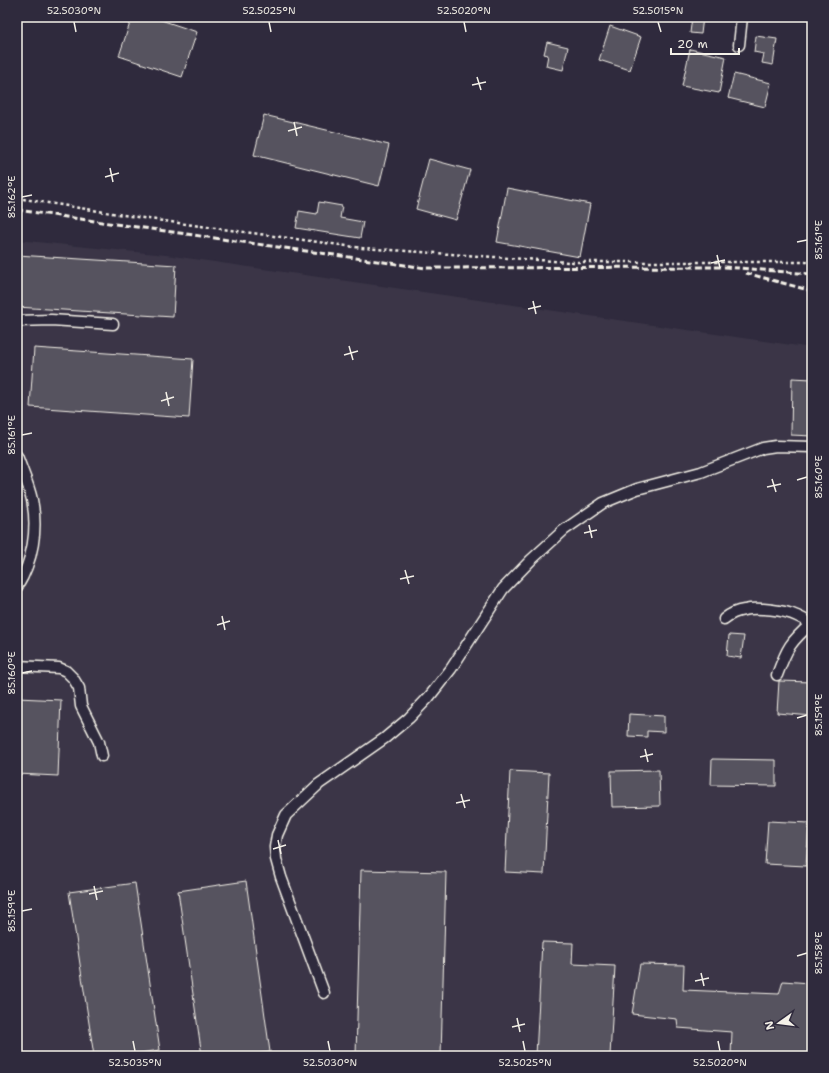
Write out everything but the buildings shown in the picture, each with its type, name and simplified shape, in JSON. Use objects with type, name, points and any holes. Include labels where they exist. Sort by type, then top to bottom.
[{"type":"lane","points":[[739,45],[742,17]]},
{"type":"lane","points":[[17,321],[51,320],[113,324]]},
{"type":"lane","points":[[324,993],[281,877],[276,859],[275,847],[277,836],[286,815],[319,784],[385,738],[409,718],[430,697],[451,670],[503,589],[530,560],[570,526],[603,503],[637,489],[701,472],[763,448],[776,446],[812,447]]},
{"type":"lane","points":[[17,456],[32,500],[35,526],[31,553],[17,587]]},
{"type":"lane","points":[[724,619],[732,613],[745,609],[763,610],[797,615],[811,624],[792,642],[785,652],[777,675]]},
{"type":"lane","points":[[17,666],[59,668],[66,671],[73,678],[79,688],[84,712],[99,742],[102,756]]},
{"type":"path","points":[[17,198],[149,219],[362,248],[568,262],[812,262]]},
{"type":"shaded area","points":[[17,240],[166,255],[812,348],[812,1056],[17,1056]]},
{"type":"railway","points":[[17,210],[426,268],[725,267],[812,274]]},
{"type":"railway","points":[[746,273],[812,291]]}]
